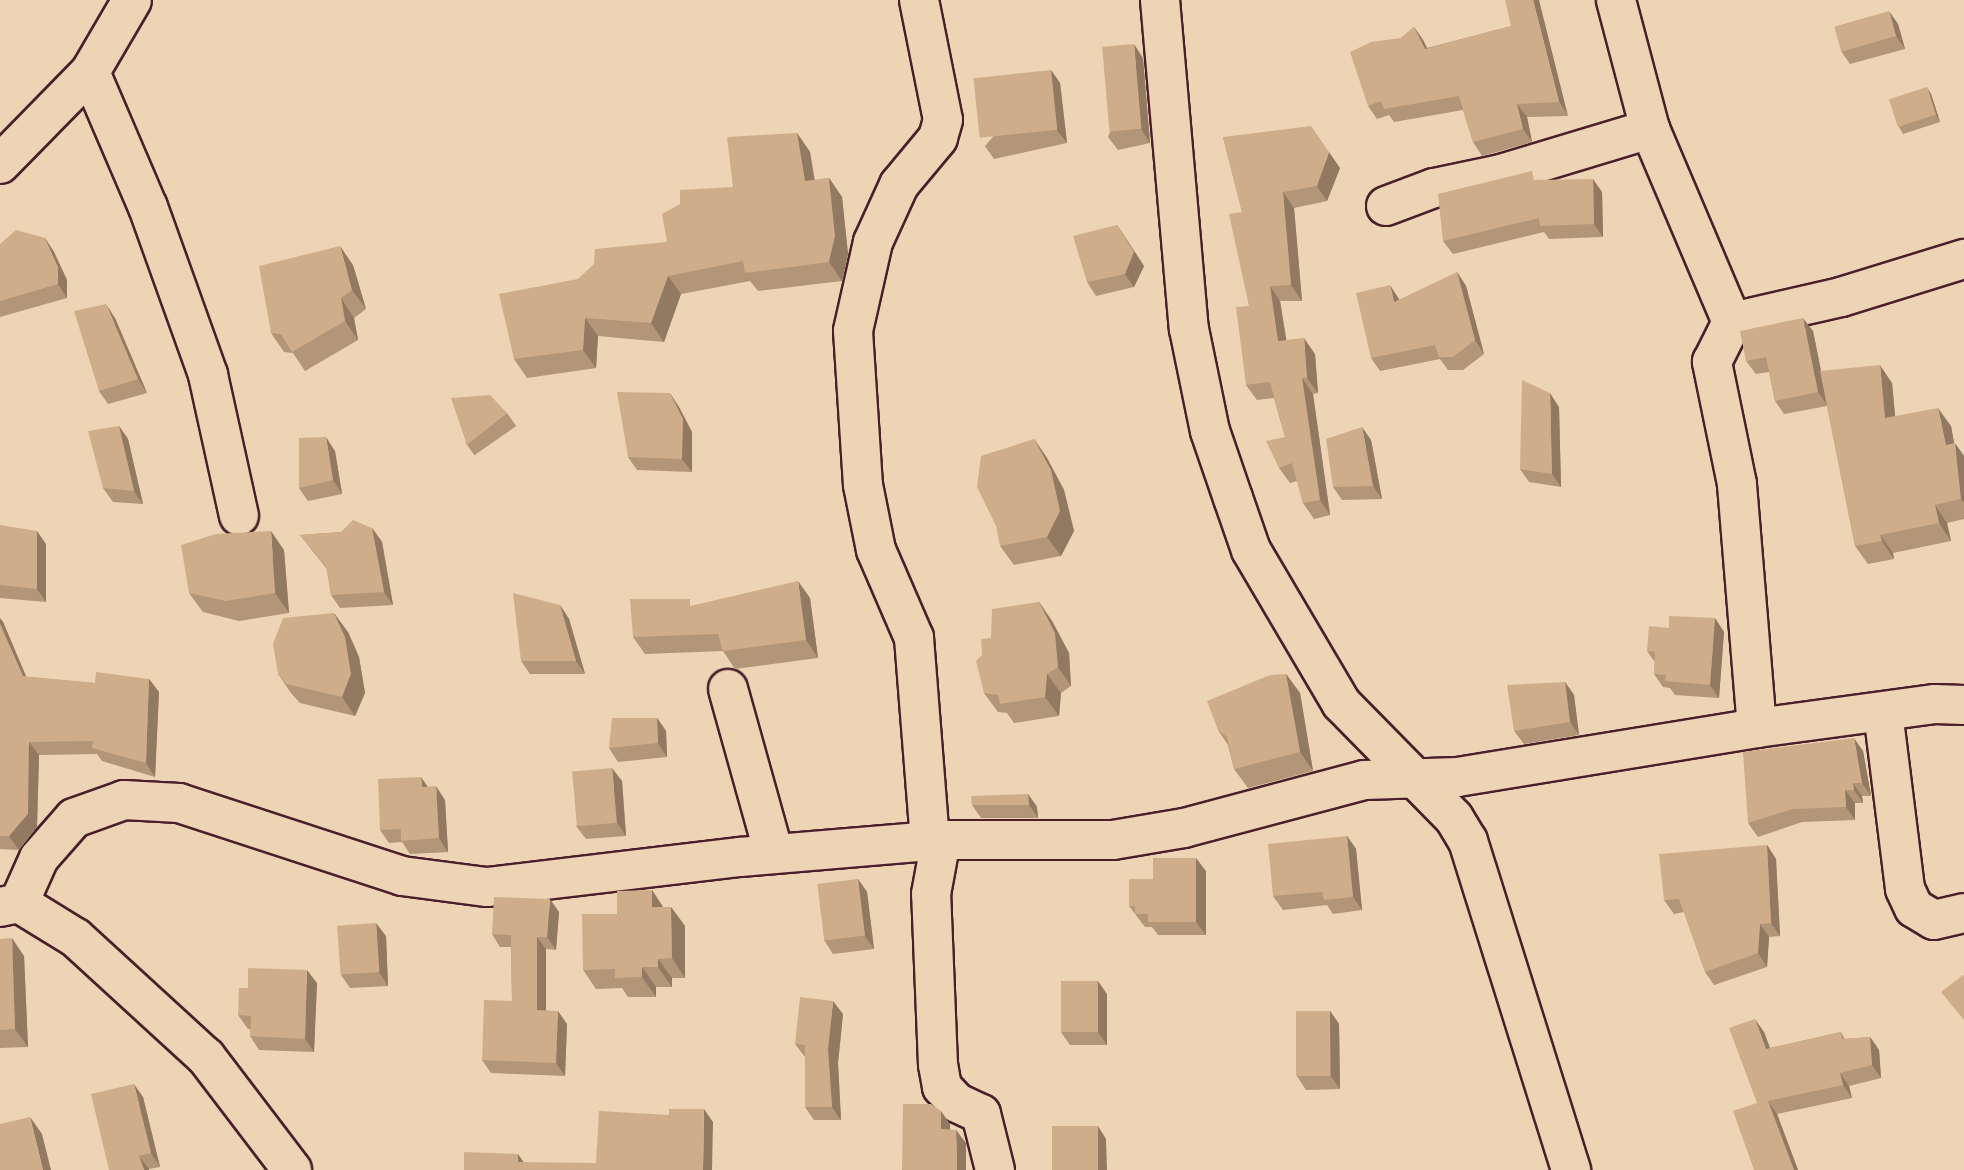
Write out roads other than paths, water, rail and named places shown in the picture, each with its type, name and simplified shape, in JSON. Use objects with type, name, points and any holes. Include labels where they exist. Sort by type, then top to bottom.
[{"type":"street","points":[[0,164],[90,72],[132,0]]},
{"type":"street","points":[[919,0],[943,120],[938,138],[899,185],[873,242],[853,331],[868,511],[876,550],[915,638],[935,840],[931,894],[938,1065],[943,1087],[957,1103],[981,1114],[995,1170]]},
{"type":"street","points":[[1160,0],[1180,251],[1210,431],[1251,550],[1341,703],[1411,779],[1454,818],[1468,841],[1571,1170]]},
{"type":"street","points":[[1616,0],[1650,129],[1732,321],[1712,362],[1737,484],[1757,728]]},
{"type":"street","points":[[90,72],[148,207],[208,375],[239,516]]},
{"type":"street","points":[[1386,206],[1434,188],[1500,174],[1650,129]]},
{"type":"street","points":[[1732,321],[1841,297],[1964,260]]},
{"type":"street","points":[[729,689],[774,854]]},
{"type":"street","points":[[292,1170],[206,1057],[76,938],[9,905],[39,858],[74,818],[124,800],[179,803],[402,876],[487,887],[774,854],[935,840],[1113,840],[1184,828],[1364,780],[1458,778],[1757,728],[1964,705]]},
{"type":"street","points":[[1883,712],[1905,889],[1914,908],[1934,919],[1964,914]]}]
